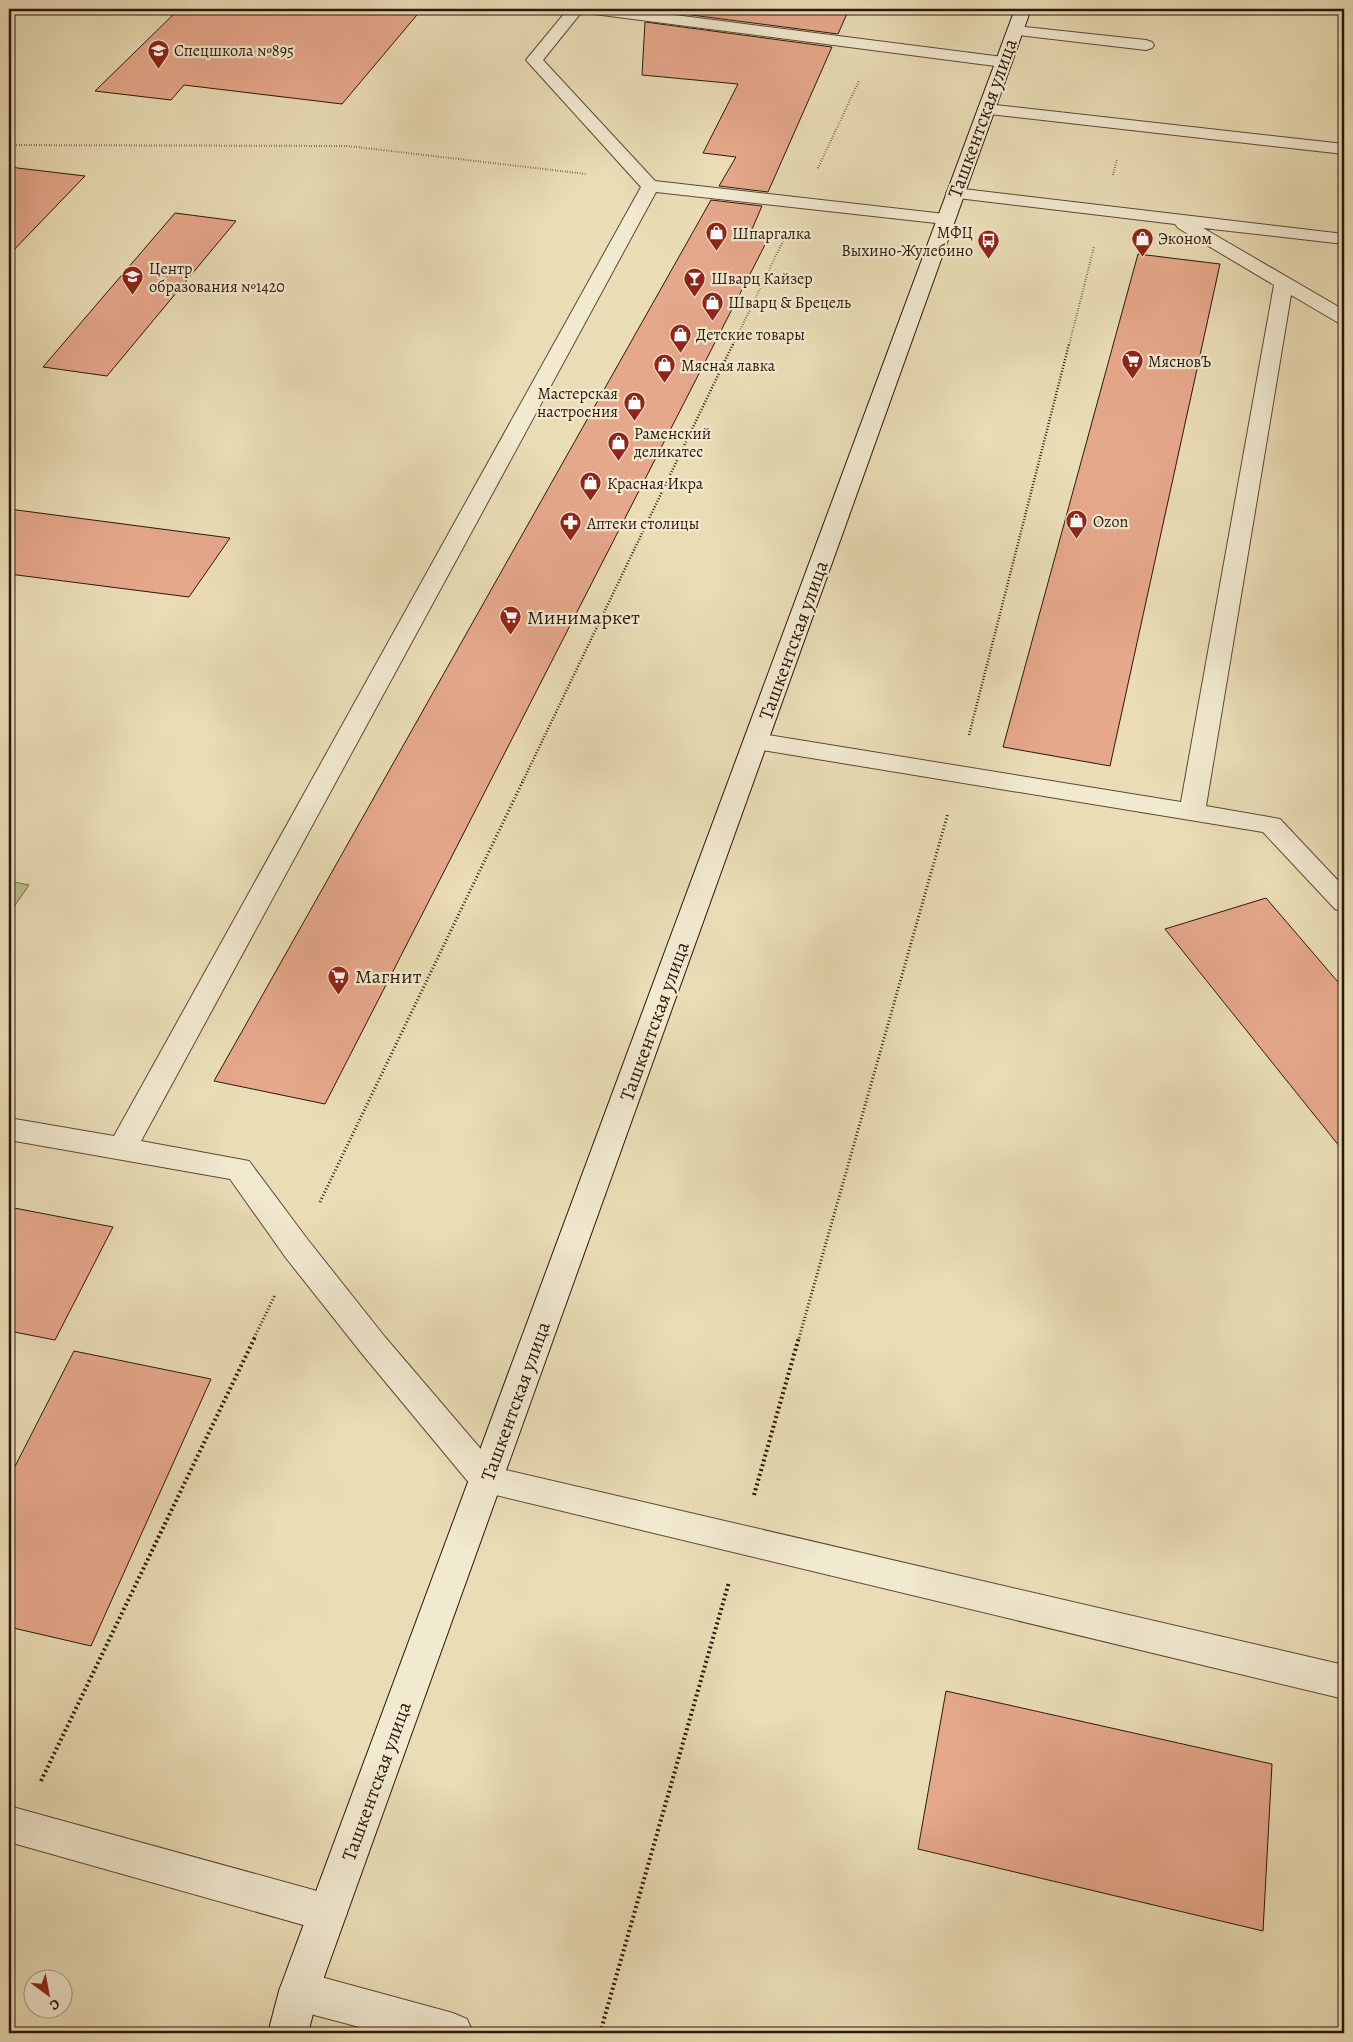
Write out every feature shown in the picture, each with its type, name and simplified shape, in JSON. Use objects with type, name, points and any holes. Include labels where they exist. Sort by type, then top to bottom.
[{"type":"main road","points":[[576,9],[534,60],[650,186],[945,219]]},
{"type":"main road","points":[[594,9],[1003,62]]},
{"type":"main road","points":[[1019,20],[1146,44]]},
{"type":"main road","name":"Ташкентская улица","points":[[288,2033],[299,1991],[1019,20]]},
{"type":"main road","points":[[986,109],[1344,149]]},
{"type":"main road","points":[[122,1148],[650,186]]},
{"type":"main road","points":[[955,193],[1344,239]]},
{"type":"main road","points":[[1175,219],[1344,318]]},
{"type":"main road","points":[[1192,812],[1284,282]]},
{"type":"main road","points":[[756,741],[1272,825],[1344,904]]},
{"type":"main road","points":[[9,1129],[239,1169],[297,1249],[374,1346],[487,1480],[741,1538],[1344,1682]]},
{"type":"main road","points":[[14,1825],[328,1913]]},
{"type":"main road","points":[[299,1991],[452,2033]]},
{"type":"path","points":[[14,1825],[297,1249],[877,46]]},
{"type":"path","points":[[600,2033],[959,774],[1125,125]]},
{"type":"path","points":[[9,145],[348,146],[601,176],[650,186]]},
{"type":"green space","points":[[9,881],[29,885],[9,914]]},
{"type":"building","name":"Спецшкола №895","points":[[179,9],[422,9],[342,104],[184,85],[171,100],[95,91]]},
{"type":"building","points":[[645,9],[849,9],[838,34]]},
{"type":"building","points":[[645,22],[832,47],[768,192],[719,186],[736,157],[703,153],[738,84],[642,75]]},
{"type":"building","points":[[9,167],[85,176],[9,255]]},
{"type":"building","points":[[711,200],[762,206],[750,234],[769,237],[325,1104],[214,1081]]},
{"type":"building","name":"Центр образования №1420","points":[[175,213],[236,221],[107,376],[43,367]]},
{"type":"building","points":[[1138,254],[1220,264],[1110,766],[1003,747]]},
{"type":"building","points":[[9,509],[230,538],[189,597],[9,574]]},
{"type":"building","points":[[1266,898],[1344,989],[1344,1152],[1165,929]]},
{"type":"building","points":[[9,1207],[113,1227],[55,1340],[9,1331]]},
{"type":"building","points":[[74,1351],[211,1379],[91,1646],[9,1627],[9,1478]]},
{"type":"building","points":[[946,1691],[1272,1764],[1263,1931],[918,1849]]},
{"type":"place","name":"Спецшкола №895","points":[[158,69]]},
{"type":"place","name":"Шпаргалка","points":[[716,252]]},
{"type":"place","name":"Эконом","points":[[1142,257]]},
{"type":"place","name":"МФЦ Выхино-Жулебино","points":[[989,260]]},
{"type":"place","name":"Центр образования №1420","points":[[133,296]]},
{"type":"place","name":"Шварц Кайзер","points":[[695,297]]},
{"type":"place","name":"Шварц & Брецель","points":[[712,321]]},
{"type":"place","name":"Детские товары","points":[[680,353]]},
{"type":"place","name":"МясновЪ","points":[[1132,380]]},
{"type":"place","name":"Мясная лавка","points":[[665,384]]},
{"type":"place","name":"Мастерская настроения","points":[[634,421]]},
{"type":"place","name":"Раменский деликатес","points":[[618,461]]},
{"type":"place","name":"Красная Икра","points":[[591,502]]},
{"type":"place","name":"Ozon","points":[[1077,540]]},
{"type":"place","name":"Аптеки столицы","points":[[571,542]]},
{"type":"place","name":"Минимаркет","points":[[511,636]]},
{"type":"place","name":"Магнит","points":[[339,995]]}]
